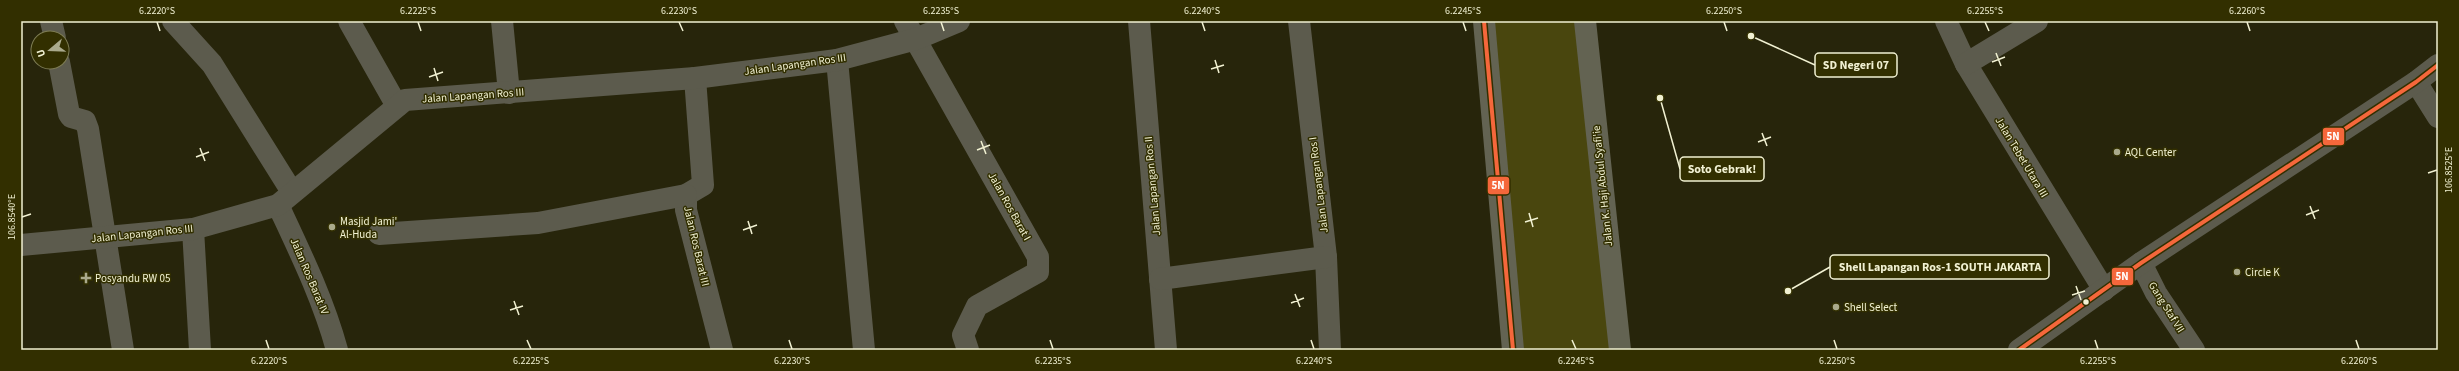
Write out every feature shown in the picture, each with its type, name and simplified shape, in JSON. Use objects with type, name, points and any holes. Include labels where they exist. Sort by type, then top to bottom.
[{"type":"main road","points":[[1484,21],[1513,350]]},
{"type":"main road","name":"Jalan K. Haji Abdul Syafi'ie","points":[[1585,21],[1620,350]]},
{"type":"street","name":"Jalan Ros Barat IV","points":[[173,21],[212,64],[285,198],[337,350]]},
{"type":"street","points":[[349,21],[398,106]]},
{"type":"street","points":[[502,21],[509,93]]},
{"type":"street","name":"Jalan Lapangan Ros III","points":[[21,245],[193,229],[285,198],[405,100],[695,78],[836,60],[910,30],[959,21]]},
{"type":"street","name":"Jalan Lapangan Ros II","points":[[1139,21],[1166,350]]},
{"type":"street","name":"Jalan Lapangan Ros I","points":[[1299,21],[1326,257],[1330,350]]},
{"type":"street","name":"Jalan Tebet Utara III","points":[[1946,21],[1966,64],[2104,290]]},
{"type":"street","points":[[1966,64],[2037,21]]},
{"type":"street","name":"Jalan Ros Barat I","points":[[910,30],[1038,257],[1038,272],[977,306],[963,335],[968,350]]},
{"type":"street","points":[[836,60],[864,350]]},
{"type":"street","points":[[2023,349],[2141,263],[2416,82],[2438,64]]},
{"type":"street","points":[[61,70],[69,114],[71,117],[85,121],[88,129],[123,350]]},
{"type":"street","name":"Jalan Ros Barat III","points":[[695,78],[703,185],[686,195],[686,210],[722,350]]},
{"type":"street","points":[[2416,82],[2438,117]]},
{"type":"street","points":[[379,234],[538,223],[686,195]]},
{"type":"street","points":[[193,229],[200,350]]},
{"type":"street","points":[[1160,279],[1326,257]]},
{"type":"street","name":"Gang Staf VII","points":[[2141,263],[2156,294],[2194,350]]},
{"type":"shaded area","points":[[1483,21],[1585,21],[1620,350],[1513,350]]},
{"type":"transit line","name":"5N","points":[[1484,21],[1513,350]]},
{"type":"transit line","name":"5N","points":[[2019,350],[2141,263],[2416,82],[2438,65]]},
{"type":"place","name":"SD Negeri 07","points":[[1751,36]]},
{"type":"place","name":"Soto Gebrak!","points":[[1660,98]]},
{"type":"place","name":"AQL Center","points":[[2117,152]]},
{"type":"place","name":"Masjid Jami' Al-Huda","points":[[332,227]]},
{"type":"place","name":"Circle K","points":[[2237,272]]},
{"type":"place","name":"Posyandu RW 05","points":[[86,278]]},
{"type":"place","name":"Shell Lapangan Ros-1 SOUTH JAKARTA","points":[[1788,291]]},
{"type":"place","name":"Shell Select","points":[[1836,307]]}]
